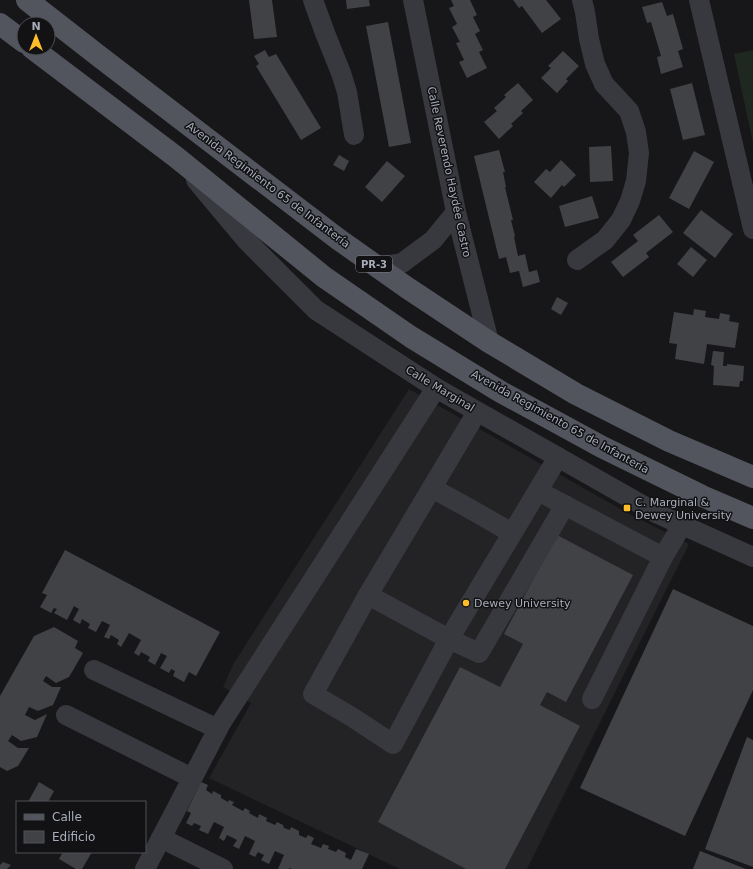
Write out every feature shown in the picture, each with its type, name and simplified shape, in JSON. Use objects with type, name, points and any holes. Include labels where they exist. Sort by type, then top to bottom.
[{"type":"main road","name":"Avenida Regimiento 65 de Infantería","points":[[27,0],[100,58],[338,239],[489,342],[589,401],[669,441],[753,477]]},
{"type":"main road","points":[[0,24],[16,36]]},
{"type":"main road","name":"Avenida Regimiento 65 de Infantería","points":[[43,56],[176,157],[324,277],[411,337],[501,392],[602,447],[702,496],[753,518]]},
{"type":"street","points":[[313,0],[348,92],[354,135]]},
{"type":"street","name":"Calle Reverendo Haydée Castro","points":[[413,0],[456,212],[489,342]]},
{"type":"street","points":[[577,260],[605,240],[621,220],[630,201],[636,181],[639,153],[636,132],[629,111],[604,84],[595,64],[582,0]]},
{"type":"street","points":[[699,0],[753,229]]},
{"type":"street","name":"Calle Marginal","points":[[176,157],[247,241],[316,310],[436,388],[558,458],[658,514],[753,557]]},
{"type":"street","points":[[377,267],[402,263],[433,240],[456,212]]},
{"type":"street","points":[[145,869],[218,729],[436,388]]},
{"type":"street","points":[[477,412],[368,595],[312,694],[352,717],[393,744],[449,639],[558,458]]},
{"type":"street","points":[[432,488],[512,533]]},
{"type":"street","points":[[538,491],[663,557]]},
{"type":"street","points":[[368,595],[449,639],[479,653],[565,505]]},
{"type":"street","points":[[592,699],[663,557],[682,525]]},
{"type":"street","points":[[94,670],[218,729]]},
{"type":"street","points":[[66,715],[192,778]]},
{"type":"street","points":[[161,838],[223,869]]},
{"type":"shaded area","points":[[753,50],[753,143],[734,54]]},
{"type":"shaded area","name":"Dewey University","points":[[409,389],[631,515],[689,544],[527,869],[400,869],[209,778],[251,703],[223,687],[234,663]]},
{"type":"building","points":[[249,0],[272,0],[277,37],[254,39]]},
{"type":"building","points":[[346,0],[369,0],[370,6],[347,9]]},
{"type":"building","points":[[451,0],[470,0],[477,15],[473,17],[480,31],[475,34],[483,50],[479,52],[487,68],[467,78],[459,62],[464,60],[456,43],[460,42],[452,27],[457,24],[449,8],[454,6]]},
{"type":"building","points":[[513,0],[546,0],[561,19],[542,33],[522,6],[519,8]]},
{"type":"building","points":[[662,2],[667,16],[673,14],[683,49],[678,51],[683,67],[661,74],[657,57],[661,56],[651,22],[647,23],[642,7]]},
{"type":"building","points":[[388,22],[411,143],[389,147],[366,26]]},
{"type":"building","points":[[265,50],[269,57],[276,54],[321,128],[301,140],[256,66],[259,64],[254,56]]},
{"type":"building","points":[[563,51],[579,66],[566,79],[568,81],[557,93],[541,78],[551,68],[548,66]]},
{"type":"building","points":[[518,83],[533,100],[521,111],[523,113],[511,124],[513,126],[499,139],[484,122],[497,111],[494,108],[506,97],[504,95]]},
{"type":"building","points":[[692,83],[705,135],[683,140],[670,89]]},
{"type":"building","points":[[611,146],[613,181],[590,182],[589,147]]},
{"type":"building","points":[[499,150],[505,172],[503,172],[505,187],[513,220],[511,220],[518,256],[525,254],[529,272],[537,270],[540,282],[523,287],[519,271],[510,273],[506,257],[499,259],[474,156]]},
{"type":"building","points":[[694,151],[714,162],[689,209],[669,198]]},
{"type":"building","points":[[339,155],[349,161],[344,171],[333,165]]},
{"type":"building","points":[[561,160],[576,175],[564,187],[562,185],[551,198],[534,182],[546,169],[550,172]]},
{"type":"building","points":[[387,161],[405,176],[382,202],[365,187]]},
{"type":"building","points":[[592,196],[599,218],[565,227],[559,206]]},
{"type":"building","points":[[701,210],[733,234],[715,258],[683,233]]},
{"type":"building","points":[[659,215],[673,232],[646,253],[649,257],[623,277],[611,262],[638,241],[633,235]]},
{"type":"building","points":[[691,247],[707,260],[693,277],[677,264]]},
{"type":"building","points":[[557,297],[568,303],[561,315],[551,309]]},
{"type":"building","points":[[694,309],[706,311],[705,317],[719,319],[720,313],[730,315],[729,321],[739,323],[735,348],[707,344],[704,364],[675,359],[677,344],[669,343],[674,312],[693,315]]},
{"type":"building","points":[[713,351],[724,352],[723,366],[727,366],[727,364],[744,366],[743,381],[740,381],[739,387],[713,385],[714,366],[711,365]]},
{"type":"building","points":[[557,535],[633,575],[566,702],[547,692],[540,705],[580,726],[505,869],[466,869],[378,822],[460,667],[500,687],[523,644],[504,634]]},
{"type":"building","points":[[65,550],[220,632],[196,676],[189,672],[184,682],[173,676],[175,671],[171,669],[169,673],[160,668],[167,656],[161,653],[155,665],[148,661],[150,657],[141,652],[139,656],[134,653],[141,640],[129,633],[121,647],[117,644],[119,640],[111,635],[109,639],[104,637],[110,625],[102,621],[96,632],[88,628],[90,624],[82,619],[80,624],[73,620],[79,609],[74,606],[67,620],[54,613],[57,609],[54,608],[51,613],[40,607],[47,595],[42,593]]},
{"type":"building","points":[[673,589],[753,626],[753,690],[685,836],[580,788]]},
{"type":"building","points":[[54,627],[78,641],[75,648],[83,653],[69,677],[56,683],[46,676],[43,681],[52,687],[61,687],[53,705],[38,711],[29,707],[25,715],[35,720],[47,714],[37,737],[21,741],[12,735],[8,741],[18,748],[29,748],[18,766],[7,771],[0,767],[0,696],[34,636]]},
{"type":"building","points":[[747,737],[753,740],[753,867],[705,849]]},
{"type":"building","points":[[39,782],[54,791],[49,801],[29,801]]},
{"type":"building","points":[[201,782],[208,785],[206,790],[212,794],[213,791],[221,795],[221,798],[228,802],[229,800],[234,802],[232,805],[243,811],[245,808],[250,811],[249,813],[258,818],[259,814],[267,818],[266,821],[275,825],[277,822],[283,825],[284,828],[290,830],[291,827],[299,831],[299,835],[306,838],[308,835],[314,838],[311,844],[321,848],[323,844],[329,846],[328,849],[336,852],[338,849],[346,853],[345,857],[351,860],[356,849],[369,854],[362,869],[278,869],[284,855],[275,851],[269,864],[261,860],[264,855],[258,852],[255,857],[249,854],[255,841],[245,836],[239,849],[233,846],[237,840],[227,835],[224,841],[219,838],[224,827],[214,822],[208,834],[199,830],[201,826],[194,823],[192,826],[186,823],[191,813],[187,811]]},
{"type":"building","points":[[700,851],[746,869],[693,869]]},
{"type":"building","points":[[62,853],[91,853],[82,869],[76,869],[59,859]]},
{"type":"building","points":[[3,862],[11,865],[7,869],[0,869],[0,865]]},
{"type":"place","name":"C. Marginal & Dewey University","points":[[627,508]]},
{"type":"place","name":"Dewey University","points":[[466,603]]}]
